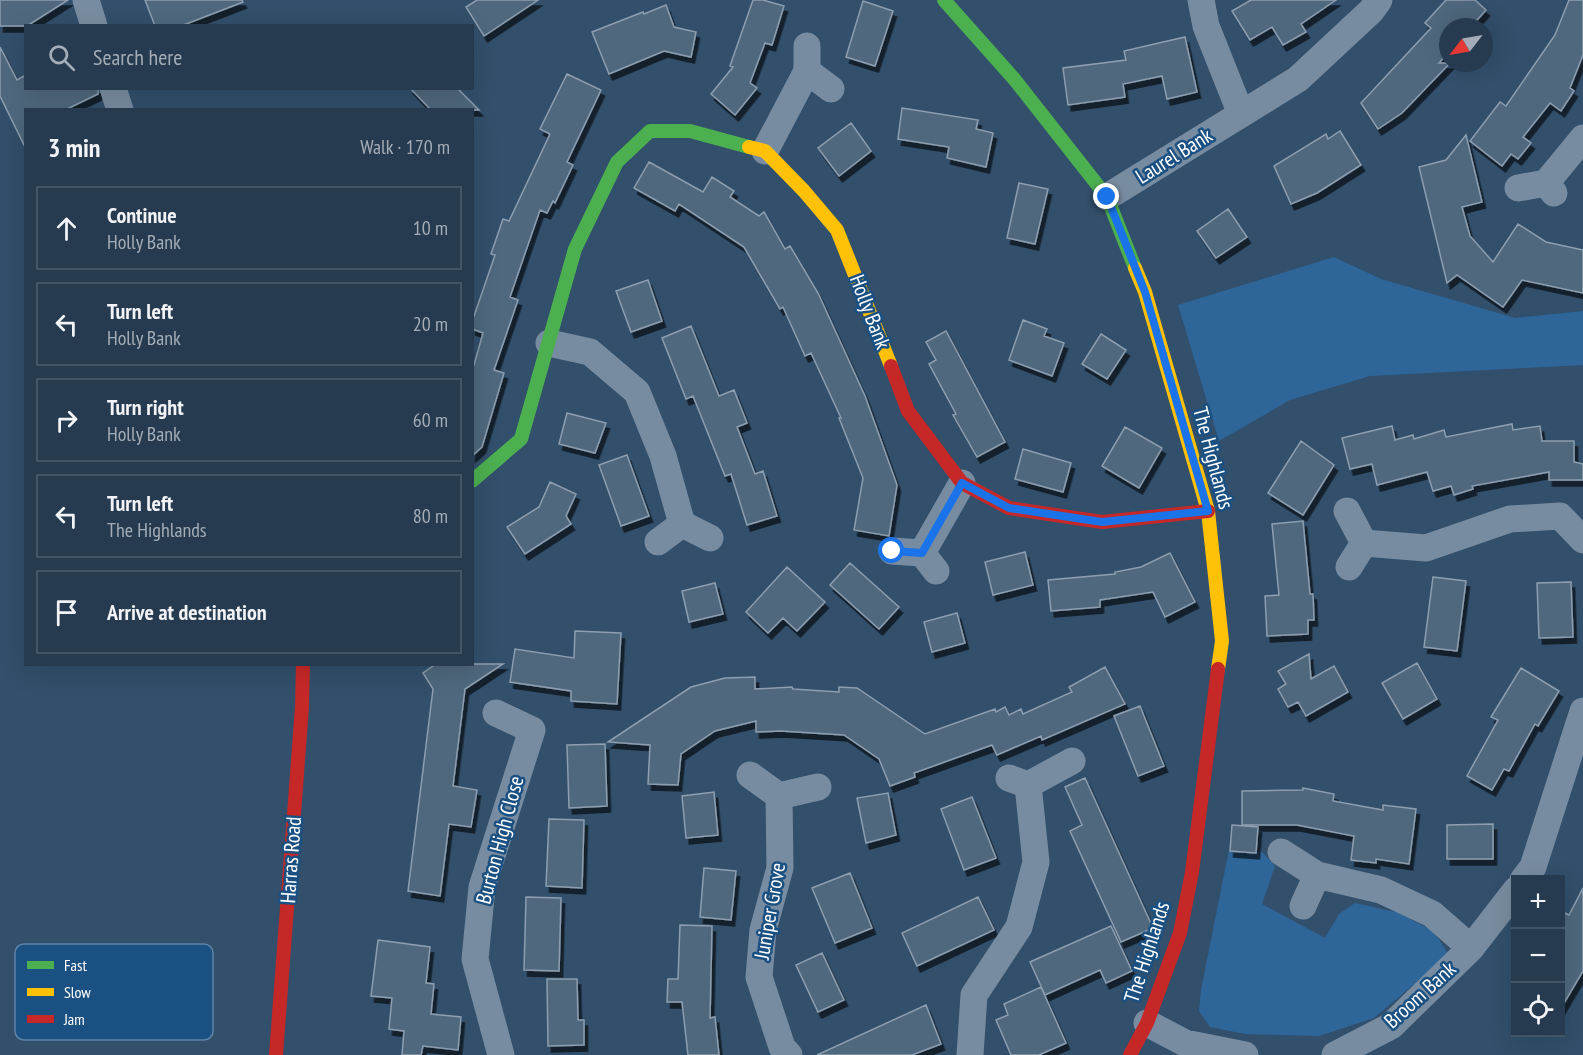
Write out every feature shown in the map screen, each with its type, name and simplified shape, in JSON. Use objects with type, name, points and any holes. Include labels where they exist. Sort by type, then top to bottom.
[{"type":"street","points":[[86,0],[93,24]]},
{"type":"street","name":"The Highlands","points":[[944,0],[1015,80],[1107,197],[1145,292],[1208,511],[1222,641],[1192,872],[1180,933],[1147,1023],[1130,1055]]},
{"type":"street","points":[[1201,0],[1206,26],[1241,114]]},
{"type":"street","name":"Laurel Bank","points":[[1107,197],[1299,79],[1379,0]]},
{"type":"street","points":[[474,480],[521,440],[575,249],[617,162],[650,131],[690,131],[765,151],[807,58],[831,89]]},
{"type":"street","points":[[114,90],[119,108]]},
{"type":"street","points":[[1518,188],[1550,188],[1583,138]]},
{"type":"street","name":"Holly Bank","points":[[765,151],[804,190],[837,230],[908,411],[962,483],[1009,508],[1102,522],[1208,511]]},
{"type":"street","points":[[549,343],[590,352],[637,392],[663,456],[682,524],[711,538]]},
{"type":"street","points":[[892,551],[929,562],[962,483]]},
{"type":"street","points":[[1347,511],[1364,543]]},
{"type":"street","points":[[1364,543],[1426,548],[1510,519],[1560,516],[1583,540]]},
{"type":"street","points":[[658,542],[682,524]]},
{"type":"street","points":[[1349,567],[1364,543]]},
{"type":"street","name":"Harras Road","points":[[276,1055],[302,707],[303,666]]},
{"type":"street","points":[[1526,875],[1533,867],[1583,711]]},
{"type":"street","name":"Burton High Close","points":[[496,713],[544,727],[482,887],[475,959],[501,1055]]},
{"type":"street","points":[[970,1055],[974,995],[1019,927],[1036,862],[1018,782],[1072,761]]},
{"type":"street","points":[[750,776],[779,796],[818,787]]},
{"type":"street","name":"Juniper Grove","points":[[779,796],[780,868],[763,930],[759,977],[782,1047],[789,1055]]},
{"type":"street","name":"Broom Bank","points":[[1281,852],[1317,875],[1381,890],[1432,914],[1471,948]]},
{"type":"street","points":[[1303,906],[1317,875]]},
{"type":"street","name":"Broom Bank","points":[[1335,1055],[1391,1026],[1471,948],[1511,895]]},
{"type":"street","points":[[1147,1023],[1185,1043],[1245,1055]]},
{"type":"shaded area","points":[[1334,257],[1381,279],[1515,318],[1583,311],[1583,365],[1370,376],[1290,400],[1219,441],[1178,305]]},
{"type":"shaded area","points":[[1229,850],[1262,852],[1275,866],[1262,904],[1325,938],[1339,914],[1355,903],[1400,913],[1434,932],[1449,955],[1374,1018],[1319,1036],[1245,1034],[1210,1027],[1199,1011],[1201,990]]},
{"type":"building","points":[[0,0],[68,0],[30,24],[0,26]]},
{"type":"building","points":[[145,0],[242,0],[243,2],[186,24],[154,24]]},
{"type":"building","points":[[477,0],[538,0],[484,36],[466,7]]},
{"type":"building","points":[[753,0],[763,0],[784,6],[772,45],[765,43],[750,83],[757,88],[735,115],[711,94],[733,67],[730,66]]},
{"type":"building","points":[[1251,0],[1336,0],[1301,24],[1306,32],[1283,45],[1272,27],[1250,40],[1232,11]]},
{"type":"building","points":[[1446,0],[1475,0],[1486,10],[1479,18],[1439,18],[1439,72],[1441,72],[1402,113],[1378,129],[1361,103],[1431,28],[1425,23]]},
{"type":"building","points":[[1569,0],[1583,0],[1583,55],[1570,88],[1574,91],[1561,111],[1550,103],[1523,137],[1531,143],[1518,159],[1511,154],[1502,166],[1470,141],[1500,102],[1506,106],[1555,35]]},
{"type":"building","points":[[863,1],[893,11],[875,66],[846,57]]},
{"type":"building","points":[[666,5],[674,27],[696,32],[691,57],[664,51],[609,74],[592,32]]},
{"type":"building","points":[[1185,37],[1197,92],[1167,99],[1162,76],[1123,84],[1125,97],[1068,105],[1063,68],[1126,60],[1124,51]]},
{"type":"building","points":[[0,47],[17,80],[24,76],[24,90],[98,90],[98,94],[69,108],[24,108],[24,145],[0,96]]},
{"type":"building","points":[[567,74],[601,90],[567,162],[573,165],[555,203],[553,201],[547,213],[540,210],[510,297],[518,300],[494,370],[504,373],[482,447],[474,454],[474,365],[483,333],[474,330],[474,316],[495,255],[491,254],[503,219],[509,221],[550,134],[540,129]]},
{"type":"building","points":[[412,90],[459,90],[479,110],[474,110],[474,108],[429,108]]},
{"type":"building","points":[[902,108],[978,120],[976,129],[993,133],[986,167],[947,158],[949,147],[898,139]]},
{"type":"building","points":[[851,123],[871,151],[839,176],[818,148]]},
{"type":"building","points":[[1340,131],[1361,165],[1317,193],[1291,204],[1274,166],[1326,134],[1328,139]]},
{"type":"building","points":[[1466,135],[1482,202],[1462,207],[1470,236],[1493,262],[1518,224],[1546,242],[1583,250],[1583,293],[1522,280],[1503,307],[1457,275],[1447,283],[1419,167],[1446,160]]},
{"type":"building","points":[[649,162],[703,192],[712,177],[734,191],[730,197],[759,216],[764,212],[785,249],[790,246],[818,293],[865,396],[897,485],[889,536],[854,530],[863,478],[839,418],[841,418],[811,353],[805,356],[783,307],[780,309],[744,247],[679,204],[675,211],[634,188]]},
{"type":"building","points":[[1019,183],[1048,189],[1035,244],[1007,238]]},
{"type":"building","points":[[1228,209],[1247,237],[1216,258],[1197,231]]},
{"type":"building","points":[[648,280],[662,321],[631,332],[616,291]]},
{"type":"building","points":[[1023,320],[1047,329],[1044,336],[1064,343],[1052,376],[1009,360]]},
{"type":"building","points":[[691,326],[719,396],[734,390],[747,423],[737,427],[755,474],[763,471],[777,516],[747,525],[731,474],[725,476],[693,396],[686,399],[662,338]]},
{"type":"building","points":[[946,331],[1005,442],[977,457],[953,415],[956,414],[929,364],[936,360],[926,342]]},
{"type":"building","points":[[1101,334],[1126,350],[1107,379],[1082,364]]},
{"type":"building","points":[[567,413],[606,423],[595,453],[559,444]]},
{"type":"building","points":[[1512,424],[1513,430],[1540,426],[1542,441],[1574,441],[1574,462],[1583,464],[1583,480],[1549,480],[1549,472],[1472,486],[1473,489],[1454,495],[1451,486],[1433,491],[1427,472],[1377,485],[1372,464],[1350,469],[1342,438],[1392,426],[1395,440],[1413,435],[1414,439],[1444,430],[1446,437]]},
{"type":"building","points":[[1125,427],[1162,448],[1139,488],[1102,466]]},
{"type":"building","points":[[1301,441],[1334,465],[1303,515],[1268,493]]},
{"type":"building","points":[[1023,449],[1071,463],[1063,492],[1015,479]]},
{"type":"building","points":[[627,455],[649,516],[621,526],[599,465]]},
{"type":"building","points":[[550,482],[576,494],[566,516],[571,524],[525,554],[507,527],[539,507]]},
{"type":"building","points":[[1303,521],[1310,594],[1313,594],[1314,620],[1308,620],[1308,634],[1267,636],[1265,596],[1279,595],[1272,524]]},
{"type":"building","points":[[1025,552],[1033,585],[993,595],[985,562]]},
{"type":"building","points":[[1170,553],[1195,602],[1165,617],[1153,592],[1100,600],[1100,607],[1051,611],[1048,580],[1115,574],[1115,572],[1141,567]]},
{"type":"building","points":[[850,563],[899,607],[879,629],[830,585]]},
{"type":"building","points":[[787,567],[825,602],[797,631],[783,618],[768,633],[746,612]]},
{"type":"building","points":[[1433,577],[1466,581],[1457,651],[1424,647]]},
{"type":"building","points":[[1571,582],[1573,637],[1539,638],[1537,583]]},
{"type":"building","points":[[715,583],[723,614],[689,622],[682,591]]},
{"type":"building","points":[[957,613],[965,643],[932,652],[924,622]]},
{"type":"building","points":[[575,631],[621,633],[617,704],[571,701],[571,691],[510,682],[515,649],[574,658]]},
{"type":"building","points":[[1309,654],[1311,679],[1334,666],[1348,692],[1306,716],[1298,702],[1288,707],[1278,689],[1286,684],[1278,671]]},
{"type":"building","points":[[1417,663],[1437,699],[1403,719],[1382,683]]},
{"type":"building","points":[[503,664],[465,689],[453,786],[477,790],[471,827],[449,824],[440,896],[408,891],[433,689],[423,673],[433,666]]},
{"type":"building","points":[[1105,667],[1125,704],[1042,740],[1041,736],[997,755],[992,745],[914,773],[915,777],[890,786],[879,759],[844,735],[781,731],[756,732],[756,721],[715,731],[681,754],[678,785],[648,784],[650,745],[608,742],[691,687],[725,678],[755,677],[755,689],[792,687],[793,689],[839,692],[839,687],[857,688],[925,734],[995,709],[996,712],[1005,707],[1009,715],[1021,709],[1023,714],[1072,692],[1069,687]]},
{"type":"building","points":[[1521,668],[1559,691],[1538,726],[1535,724],[1509,771],[1504,769],[1492,790],[1467,776],[1498,720],[1491,717]]},
{"type":"building","points":[[1140,706],[1164,766],[1138,776],[1114,716]]},
{"type":"building","points":[[605,744],[607,806],[569,808],[567,745]]},
{"type":"building","points":[[1085,778],[1153,928],[1121,942],[1070,831],[1082,825],[1065,787]]},
{"type":"building","points":[[1303,788],[1334,794],[1333,801],[1383,810],[1383,805],[1416,809],[1409,864],[1376,859],[1376,863],[1351,860],[1354,836],[1297,825],[1242,825],[1242,791],[1303,790]]},
{"type":"building","points":[[714,792],[718,835],[686,838],[682,796]]},
{"type":"building","points":[[888,793],[896,835],[866,843],[857,798]]},
{"type":"building","points":[[972,797],[996,858],[964,870],[941,809]]},
{"type":"building","points":[[549,819],[584,820],[582,888],[546,886]]},
{"type":"building","points":[[1493,824],[1493,859],[1447,859],[1447,825]]},
{"type":"building","points":[[1232,825],[1258,827],[1256,853],[1230,851]]},
{"type":"building","points":[[704,868],[736,871],[731,920],[700,917]]},
{"type":"building","points":[[850,873],[872,928],[835,943],[812,888]]},
{"type":"building","points":[[1583,888],[1583,971],[1565,1002],[1565,913],[1569,915]]},
{"type":"building","points":[[526,897],[561,898],[559,971],[524,970]]},
{"type":"building","points":[[978,897],[994,930],[917,966],[902,933]]},
{"type":"building","points":[[680,925],[712,926],[710,1018],[715,1017],[719,1055],[688,1055],[682,1002],[667,1002],[668,979],[678,979]]},
{"type":"building","points":[[1111,926],[1132,971],[1106,983],[1100,970],[1045,995],[1030,962]]},
{"type":"building","points":[[378,940],[430,947],[426,983],[434,984],[431,1014],[461,1017],[458,1050],[423,1046],[421,1055],[402,1055],[404,1031],[389,1029],[392,998],[371,996]]},
{"type":"building","points":[[822,953],[844,1000],[818,1012],[796,965]]},
{"type":"building","points":[[547,979],[577,979],[578,1020],[584,1020],[584,1045],[548,1046]]},
{"type":"building","points":[[1041,987],[1066,1043],[1039,1055],[1011,1055],[996,1020],[1008,1015],[1004,1004]]},
{"type":"building","points":[[926,1005],[941,1044],[912,1055],[817,1055]]},
{"type":"traffic: fast","points":[[944,0],[1015,80],[1107,197],[1135,268]]},
{"type":"traffic: fast","points":[[474,479],[521,439],[575,249],[617,162],[650,131],[690,131],[749,147]]},
{"type":"traffic: slow","points":[[749,147],[765,151],[804,191],[837,230],[891,366]]},
{"type":"traffic: slow","points":[[1135,268],[1145,292],[1208,511],[1222,641],[1218,669]]},
{"type":"traffic: jam","points":[[891,366],[908,411],[962,483],[1009,508],[1102,522],[1208,511]]},
{"type":"traffic: jam","points":[[276,1055],[302,707],[303,666]]},
{"type":"traffic: jam","points":[[1130,1055],[1147,1023],[1180,933],[1192,872],[1218,669]]},
{"type":"route","points":[[892,551],[922,553],[962,483],[1009,508],[1102,522],[1208,511],[1145,292],[1107,197]]}]
